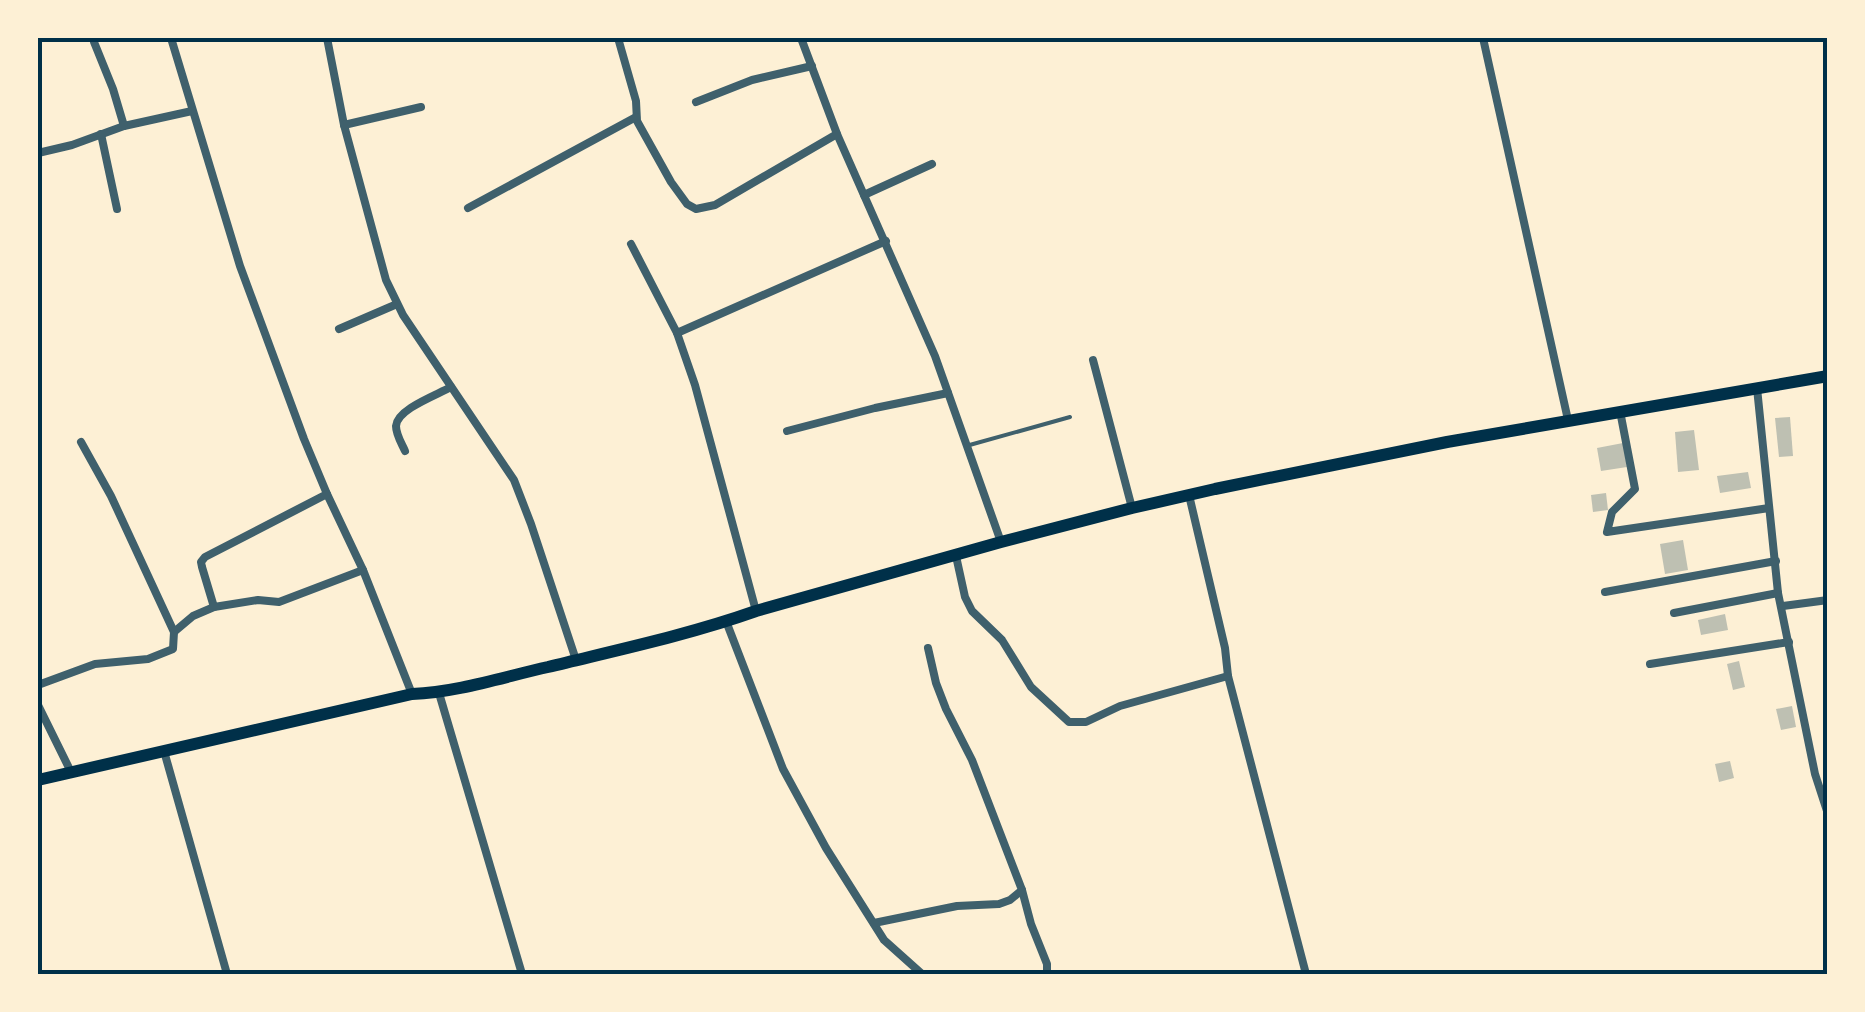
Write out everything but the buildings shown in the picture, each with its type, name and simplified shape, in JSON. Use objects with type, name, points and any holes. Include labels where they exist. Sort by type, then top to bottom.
[{"type":"main road","points":[[38,780],[576,660],[1190,494],[1568,420],[1828,376]]},
{"type":"street","points":[[171,38],[240,266],[327,494],[363,570],[412,694]]},
{"type":"street","points":[[327,38],[344,125],[386,280],[397,304],[514,480],[576,660]]},
{"type":"street","points":[[618,38],[636,101],[636,117],[671,182],[687,204],[696,209],[715,205],[836,134]]},
{"type":"street","points":[[802,38],[836,134],[935,356],[1001,542]]},
{"type":"street","points":[[1483,38],[1568,420]]},
{"type":"street","points":[[94,42],[124,126]]},
{"type":"street","points":[[696,102],[752,80],[812,66]]},
{"type":"street","points":[[344,125],[420,107]]},
{"type":"street","points":[[38,153],[72,146],[124,126],[192,111]]},
{"type":"street","points":[[468,208],[636,117]]},
{"type":"street","points":[[101,134],[117,209]]},
{"type":"street","points":[[864,195],[932,164]]},
{"type":"street","points":[[678,333],[886,241]]},
{"type":"street","points":[[631,244],[678,333],[756,611]]},
{"type":"street","points":[[339,328],[397,304]]},
{"type":"street","points":[[1093,360],[1132,508]]},
{"type":"street","points":[[405,451],[397,434],[398,418],[451,387]]},
{"type":"street","points":[[1757,388],[1778,593],[1815,774],[1828,814]]},
{"type":"street","points":[[787,431],[948,393]]},
{"type":"street","points":[[1620,411],[1635,489],[1612,512],[1607,532],[1768,508]]},
{"type":"street","points":[[38,684],[95,664],[148,659],[173,649],[174,632],[81,442]]},
{"type":"street","points":[[214,607],[202,567],[205,558],[327,494]]},
{"type":"street","points":[[1190,494],[1228,676],[1306,974]]},
{"type":"street","points":[[956,556],[972,611],[1002,640],[1030,687],[1068,722],[1086,722],[1120,706],[1228,676]]},
{"type":"street","points":[[1606,592],[1776,561]]},
{"type":"street","points":[[174,632],[193,616],[214,607],[258,600],[278,602],[363,570]]},
{"type":"street","points":[[1674,614],[1778,593]]},
{"type":"street","points":[[1782,606],[1828,600]]},
{"type":"street","points":[[726,621],[783,769],[826,848],[884,940],[922,974]]},
{"type":"street","points":[[1650,664],[1790,642]]},
{"type":"street","points":[[928,648],[946,709],[972,760],[1022,890],[1047,974]]},
{"type":"street","points":[[438,693],[522,974]]},
{"type":"street","points":[[38,705],[71,772]]},
{"type":"street","points":[[164,750],[227,974]]},
{"type":"street","points":[[874,922],[957,906],[999,904],[1022,890]]},
{"type":"lane","points":[[966,446],[1070,417]]}]
